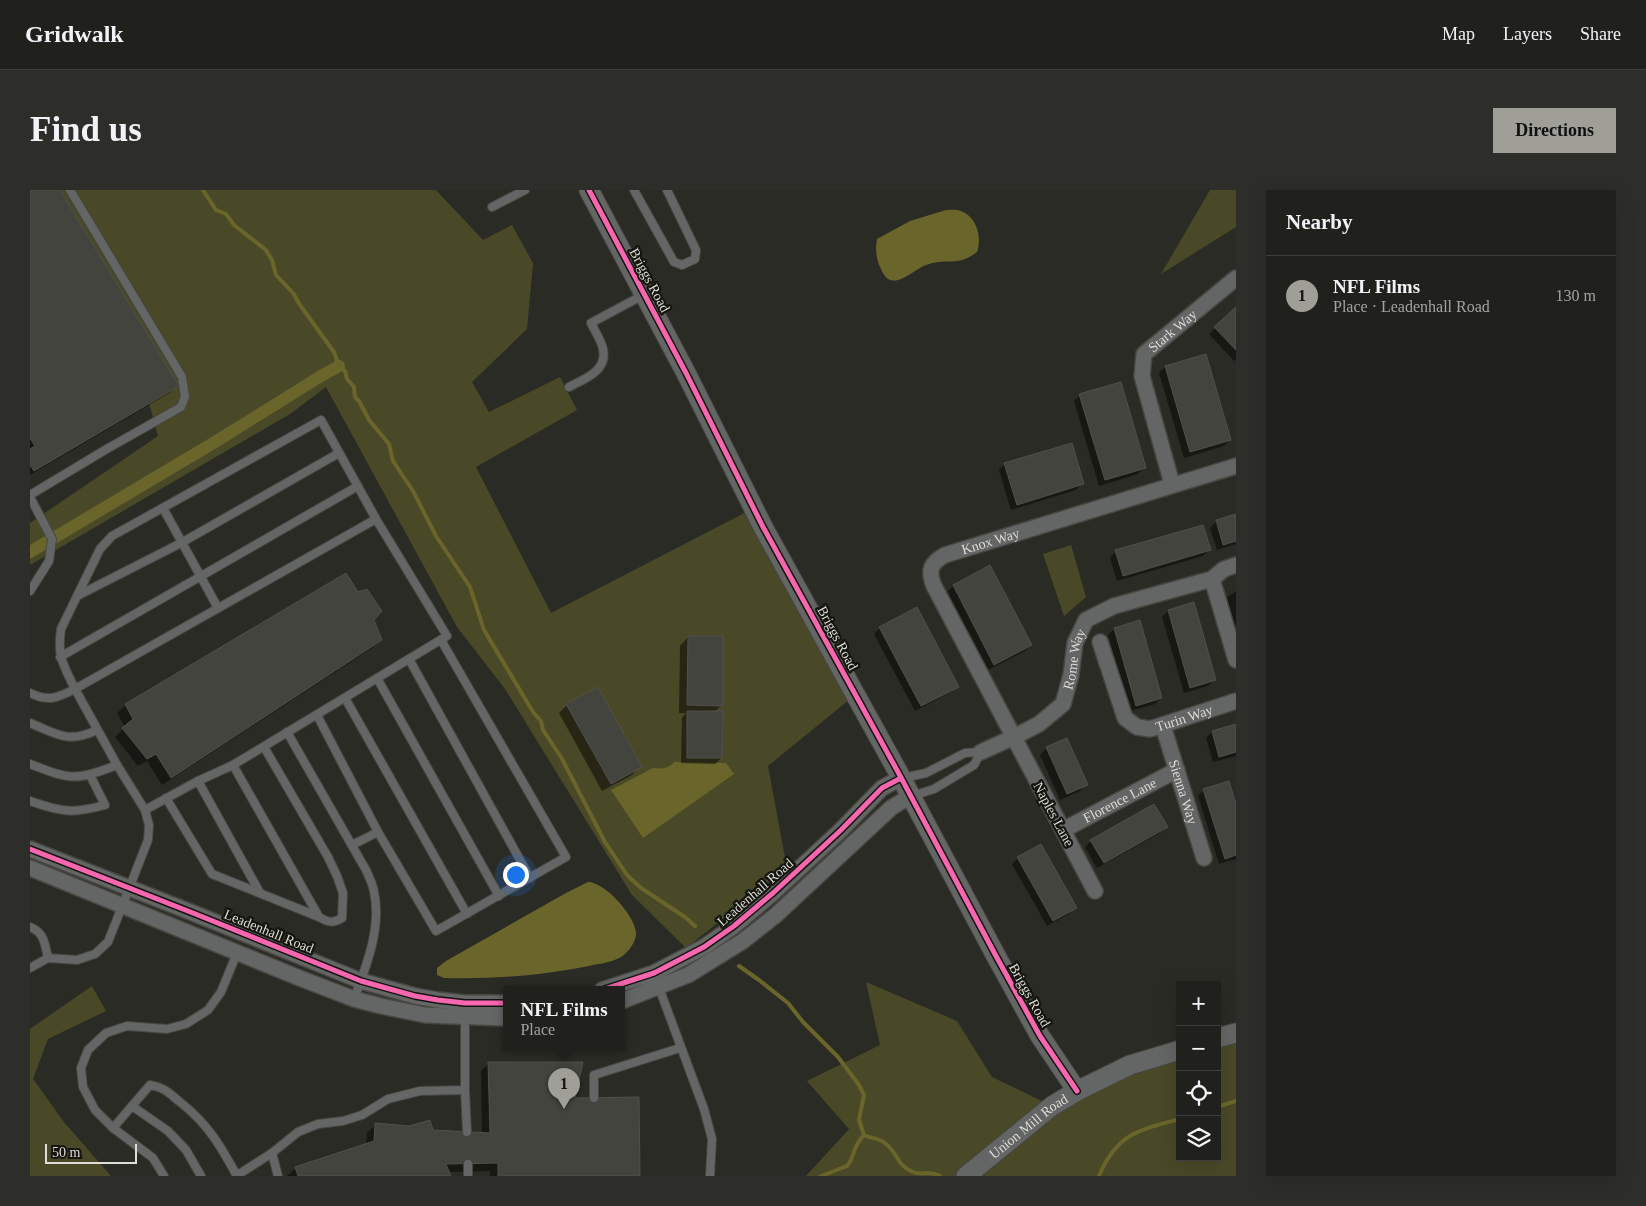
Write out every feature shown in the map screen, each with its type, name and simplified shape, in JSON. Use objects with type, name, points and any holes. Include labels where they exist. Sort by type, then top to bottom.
[{"type":"street","name":"Briggs Road","points":[[589,190],[645,294],[763,527],[1040,1036],[1077,1091]]},
{"type":"street","name":"Stark Way","points":[[1172,484],[1142,376],[1144,354],[1236,278]]},
{"type":"street","name":"Knox Way","points":[[1014,737],[930,577],[932,567],[937,559],[1172,484],[1236,466]]},
{"type":"street","name":"Rome Way","points":[[980,752],[1039,724],[1063,704],[1071,675],[1074,643],[1086,620],[1114,606],[1212,578],[1224,569],[1236,565]]},
{"type":"street","points":[[1212,578],[1236,660]]},
{"type":"street","name":"Turin Way","points":[[1100,642],[1125,718],[1137,726],[1150,729],[1163,726],[1236,701]]},
{"type":"street","name":"Sienna Way","points":[[1163,726],[1204,858]]},
{"type":"street","name":"Naples Lane","points":[[1014,737],[1095,891]]},
{"type":"street","name":"Florence Lane","points":[[1063,830],[1177,770]]},
{"type":"street","name":"Leadenhall Road","points":[[614,986],[654,973],[704,947],[740,921],[841,830],[882,788],[901,778]]},
{"type":"street","name":"Leadenhall Road","points":[[625,1001],[688,975],[760,928],[891,808],[910,796]]},
{"type":"street","name":"Leadenhall Road","points":[[30,849],[361,981],[465,1010],[503,1017]]},
{"type":"street","name":"Leadenhall Road","points":[[30,868],[354,999],[410,1012],[465,1010],[503,1004]]},
{"type":"street","points":[[1221,1037],[1236,1033]]},
{"type":"street","name":"Union Mill Road","points":[[966,1176],[1052,1106],[1077,1091],[1130,1065],[1176,1051]]},
{"type":"lane","points":[[30,592],[49,560],[52,539],[30,496],[105,450],[181,407],[185,397],[182,377],[70,190]]},
{"type":"lane","points":[[492,207],[526,190]]},
{"type":"lane","points":[[634,190],[674,262],[682,265],[695,259],[696,250],[667,190]]},
{"type":"lane","points":[[569,387],[596,372],[602,361],[603,350],[591,323],[645,294]]},
{"type":"lane","points":[[30,968],[48,958],[77,960],[95,954],[108,942],[148,840],[149,825],[145,810],[97,730],[60,657],[61,629],[100,549],[112,536],[321,420],[376,519],[447,636],[234,765],[198,781],[145,810]]},
{"type":"lane","points":[[77,596],[181,543],[339,453]]},
{"type":"lane","points":[[60,657],[358,486]]},
{"type":"lane","points":[[163,508],[218,608]]},
{"type":"lane","points":[[30,693],[40,698],[56,698],[75,689],[376,519]]},
{"type":"lane","points":[[317,715],[378,832],[436,931],[566,857],[441,640]]},
{"type":"lane","points":[[409,659],[530,878]]},
{"type":"lane","points":[[378,678],[499,896]]},
{"type":"lane","points":[[344,698],[467,914]]},
{"type":"lane","points":[[30,723],[59,735],[72,738],[97,730]]},
{"type":"lane","points":[[287,732],[366,870],[374,891],[376,906],[369,959],[354,999]]},
{"type":"lane","points":[[166,798],[212,874],[329,922],[336,922],[342,918],[343,893],[340,884],[328,857],[264,747]]},
{"type":"lane","points":[[901,778],[926,773],[965,753],[980,752],[974,765],[934,789],[910,796]]},
{"type":"lane","points":[[30,764],[60,776],[76,778],[117,765]]},
{"type":"lane","points":[[234,765],[319,917]]},
{"type":"lane","points":[[30,801],[68,812],[85,811],[105,805],[90,775]]},
{"type":"lane","points":[[198,781],[260,893]]},
{"type":"lane","points":[[352,845],[378,832]]},
{"type":"lane","points":[[30,927],[38,930],[44,940],[48,958]]},
{"type":"lane","points":[[164,1176],[153,1158],[113,1128],[95,1110],[83,1087],[81,1068],[88,1050],[106,1033],[126,1026],[167,1029],[186,1024],[208,1010],[222,992],[237,953]]},
{"type":"lane","points":[[654,973],[704,1109],[712,1139],[710,1176]]},
{"type":"lane","points":[[465,1010],[467,1132]]},
{"type":"lane","points":[[594,1098],[594,1075],[680,1048]]},
{"type":"lane","points":[[113,1128],[150,1085],[161,1087],[198,1115],[214,1136],[236,1176],[272,1153],[298,1132],[318,1124],[343,1121],[362,1115],[388,1099],[420,1091],[465,1090]]},
{"type":"lane","points":[[132,1106],[168,1131],[186,1150],[201,1176]]},
{"type":"lane","points":[[272,1153],[278,1176]]},
{"type":"lane","points":[[468,1164],[468,1176]]},
{"type":"shaded area","points":[[43,190],[436,190],[483,240],[512,225],[533,263],[527,329],[472,382],[489,412],[560,377],[577,410],[476,467],[551,613],[758,506],[855,695],[768,766],[787,868],[686,948],[632,895],[505,689],[457,627],[326,387],[290,414],[30,565],[30,523],[158,436],[125,316]]},
{"type":"shaded area","points":[[1210,190],[1236,190],[1236,227],[1161,274]]},
{"type":"shaded area","points":[[946,210],[961,211],[972,219],[977,229],[979,241],[977,252],[970,257],[958,261],[936,262],[923,266],[897,280],[891,280],[886,277],[877,258],[877,239],[910,221]]},
{"type":"shaded area","points":[[1071,545],[1086,597],[1064,616],[1043,554]]},
{"type":"shaded area","points":[[674,762],[726,763],[734,774],[643,838],[611,790],[653,768],[667,767]]},
{"type":"shaded area","points":[[588,882],[595,883],[610,893],[630,917],[634,925],[636,935],[634,942],[621,957],[584,967],[532,975],[444,978],[437,975],[437,968],[446,961]]},
{"type":"shaded area","points":[[866,982],[957,1021],[992,1077],[1052,1106],[1176,1056],[1176,1161],[1221,1161],[1221,1041],[1236,1037],[1236,1176],[806,1176],[849,1129],[807,1081],[880,1045]]},
{"type":"shaded area","points":[[92,986],[106,1011],[48,1039],[33,1079],[64,1122],[111,1176],[30,1176],[30,1029]]},
{"type":"building","points":[[30,190],[60,190],[179,386],[34,471],[30,465],[30,449],[35,446],[30,438]]},
{"type":"building","points":[[1236,307],[1236,350],[1214,327]]},
{"type":"building","points":[[1206,354],[1231,440],[1190,452],[1165,366]]},
{"type":"building","points":[[1121,382],[1146,468],[1105,480],[1079,394]]},
{"type":"building","points":[[1072,443],[1084,484],[1017,505],[1004,463]]},
{"type":"building","points":[[1236,514],[1236,541],[1223,545],[1216,520]]},
{"type":"building","points":[[1203,525],[1211,550],[1123,576],[1115,550]]},
{"type":"building","points":[[990,565],[1032,645],[994,665],[953,585]]},
{"type":"building","points":[[346,573],[358,592],[367,589],[382,611],[374,620],[382,640],[171,778],[156,754],[147,759],[122,728],[133,719],[125,704]]},
{"type":"building","points":[[1194,602],[1216,680],[1190,688],[1168,610]]},
{"type":"building","points":[[917,607],[959,687],[921,706],[879,627]]},
{"type":"building","points":[[1140,620],[1162,698],[1136,706],[1114,628]]},
{"type":"building","points":[[688,636],[723,636],[723,706],[687,705]]},
{"type":"building","points":[[598,687],[642,767],[611,784],[566,704]]},
{"type":"building","points":[[687,711],[723,711],[722,758],[687,758]]},
{"type":"building","points":[[1236,724],[1236,752],[1219,757],[1212,731]]},
{"type":"building","points":[[1067,738],[1088,785],[1067,794],[1046,747]]},
{"type":"building","points":[[1229,781],[1236,804],[1236,855],[1225,859],[1203,789]]},
{"type":"building","points":[[1154,804],[1168,827],[1104,863],[1090,840]]},
{"type":"building","points":[[1041,844],[1077,908],[1053,921],[1017,857]]},
{"type":"building","points":[[488,1062],[583,1062],[575,1098],[639,1097],[640,1176],[498,1176],[498,1163],[446,1164],[451,1176],[298,1176],[295,1167],[374,1141],[375,1123],[409,1126],[430,1120],[433,1130],[490,1133]]},
{"type":"waterway","points":[[203,190],[216,210],[226,214],[234,225],[266,250],[272,260],[276,275],[293,293],[334,352],[339,366],[345,371],[347,379],[354,387],[355,397],[369,420],[389,444],[393,461],[413,491],[436,536],[470,587],[484,630],[533,712],[541,721],[543,730],[561,757],[605,842],[627,875],[641,888],[685,917],[695,926]]},
{"type":"waterway","points":[[30,552],[339,366]]},
{"type":"waterway","points":[[739,966],[788,1003],[803,1022],[838,1057],[859,1085],[864,1095],[859,1120],[864,1135],[884,1142],[907,1169],[916,1173],[933,1173],[940,1176]]},
{"type":"waterway","points":[[1221,1106],[1236,1101]]},
{"type":"waterway","points":[[1099,1176],[1113,1150],[1122,1142],[1153,1126],[1176,1120]]},
{"type":"waterway","points":[[821,1176],[847,1166],[857,1144],[864,1135]]},
{"type":"cycle path","points":[[589,190],[686,373],[763,527],[1040,1036],[1077,1091]]},
{"type":"cycle path","points":[[614,986],[654,973],[704,947],[734,926],[841,830],[882,788],[901,778]]},
{"type":"cycle path","points":[[30,849],[361,981],[415,996],[438,1000],[465,1003],[503,1003]]},
{"type":"place","name":"NFL Films","points":[[564,1109]]}]
